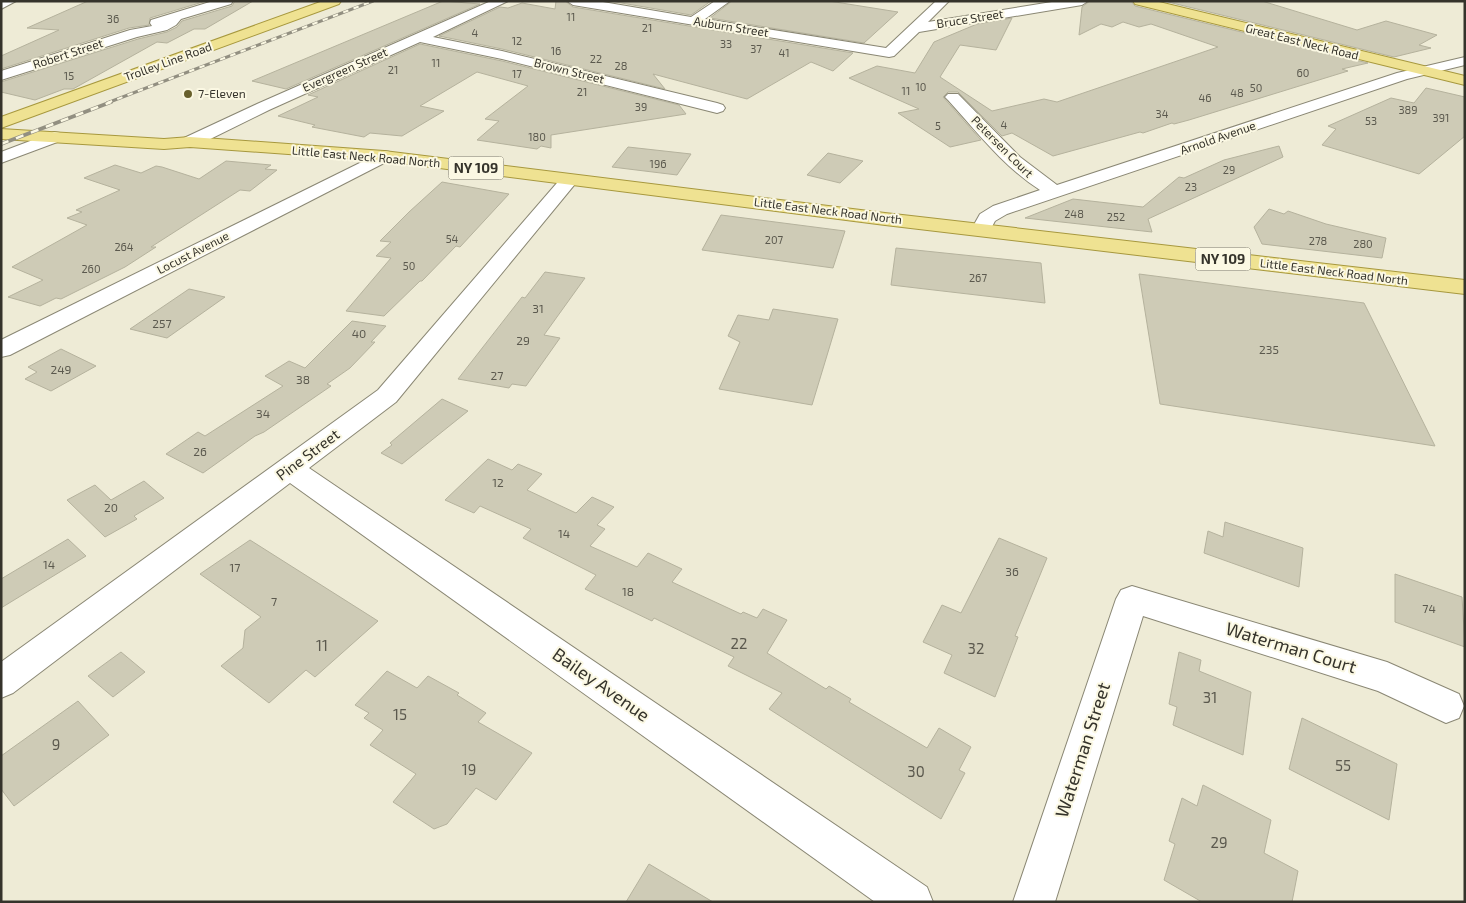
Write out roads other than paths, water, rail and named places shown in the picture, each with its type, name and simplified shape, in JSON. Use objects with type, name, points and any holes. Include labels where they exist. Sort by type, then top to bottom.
[{"type":"main road","name":"Trolley Line Road","points":[[1,123],[335,1]]},
{"type":"main road","name":"Great East Neck Road","points":[[1139,1],[1465,81]]},
{"type":"main road","points":[[1,116],[62,118]]},
{"type":"main road","name":"Little East Neck Road North","points":[[118,125],[178,134],[190,142]]},
{"type":"main road","name":"Little East Neck Road North","points":[[1,134],[164,144],[190,142],[384,156],[569,180],[1465,287]]},
{"type":"street","points":[[1,5],[10,1]]},
{"type":"street","name":"Robert Street","points":[[1,76],[172,23],[175,19],[227,1]]},
{"type":"street","name":"Evergreen Street","points":[[190,142],[263,107],[502,1]]},
{"type":"street","name":"Auburn Street","points":[[573,1],[889,53],[917,28]]},
{"type":"street","points":[[693,21],[724,1]]},
{"type":"street","points":[[917,28],[943,1]]},
{"type":"street","name":"Bruce Street","points":[[917,28],[1082,1]]},
{"type":"street","name":"Brown Street","points":[[420,38],[502,55],[717,108]]},
{"type":"street","name":"Arnold Avenue","points":[[982,230],[984,221],[994,213],[1359,90],[1422,71],[1465,61]]},
{"type":"street","name":"Petersen Court","points":[[953,97],[1023,169],[1055,192]]},
{"type":"street","points":[[1,158],[54,137]]},
{"type":"street","name":"Locust Avenue","points":[[1,350],[384,156]]},
{"type":"street","name":"Pine Street","points":[[1,682],[387,396],[569,180]]},
{"type":"street","name":"Bailey Avenue","points":[[290,469],[912,902]]},
{"type":"street","name":"Waterman Court","points":[[1132,598],[1387,678],[1446,706]]},
{"type":"street","name":"Waterman Street","points":[[1034,902],[1132,598]]},
{"type":"railway","points":[[107,103],[373,1]]},
{"type":"railway","points":[[1,144],[111,102]]},
{"type":"place","name":"7-Eleven","points":[[188,94]]}]
